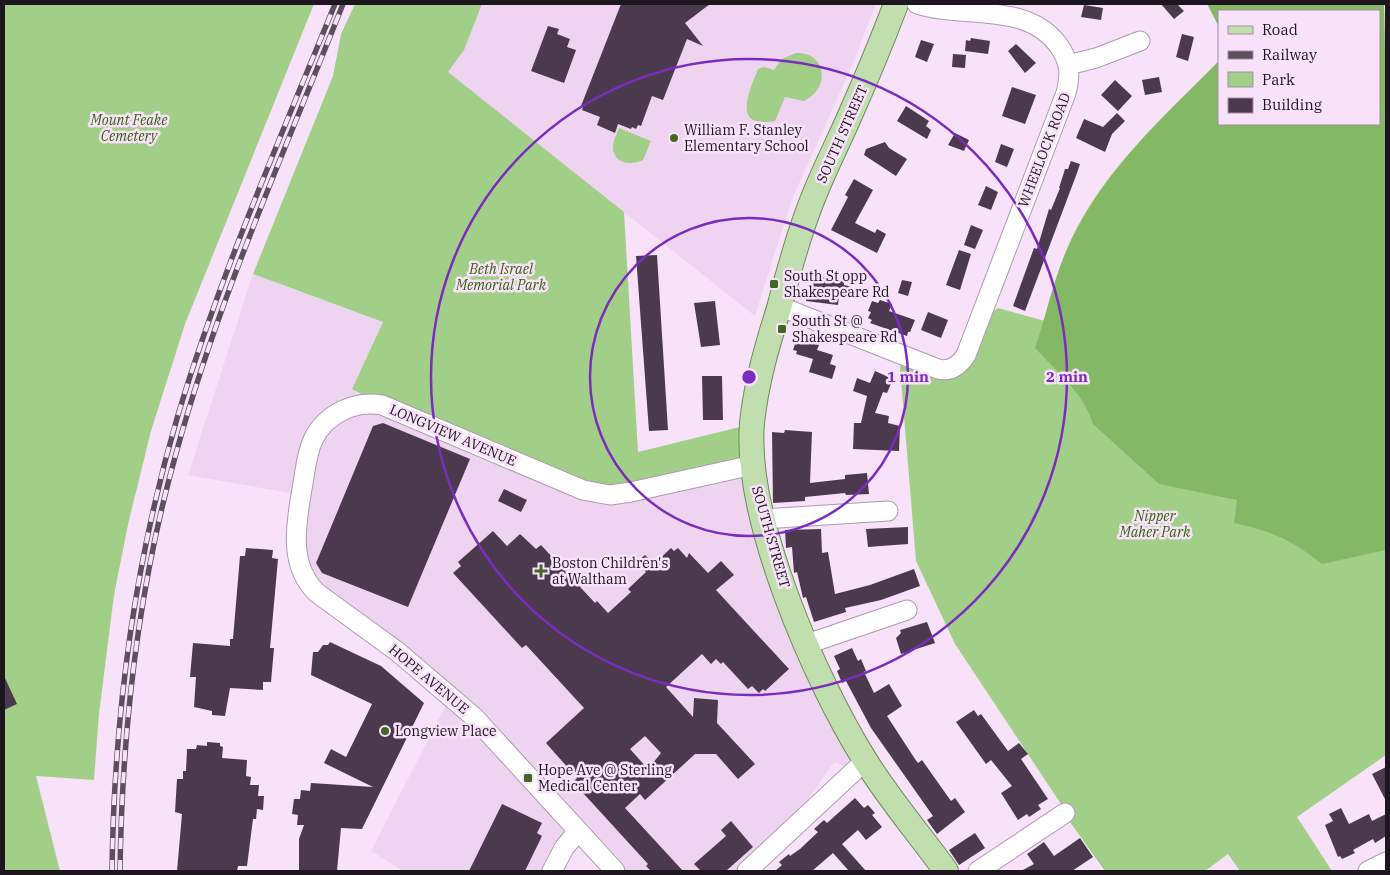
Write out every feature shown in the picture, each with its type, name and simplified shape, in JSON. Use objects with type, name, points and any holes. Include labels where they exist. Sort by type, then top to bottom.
[{"type":"main road","name":"SOUTH STREET","points":[[896,4],[870,72],[806,216],[761,369],[752,424],[752,464],[763,519],[782,579],[807,644],[866,760],[946,871]]},
{"type":"street","points":[[916,4],[1029,21],[1050,36],[1063,52],[1068,65],[1096,58],[1140,41]]},
{"type":"street","name":"WHEELOCK ROAD","points":[[779,306],[938,369],[948,370],[956,367],[966,355],[1066,93],[1070,78],[1068,65]]},
{"type":"street","name":"LONGVIEW AVENUE","points":[[312,588],[301,567],[295,539],[309,454],[314,438],[325,423],[336,414],[356,405],[372,403],[382,405],[583,490],[598,494],[631,492],[752,464]]},
{"type":"street","points":[[763,519],[888,510]]},
{"type":"street","name":"HOPE AVENUE","points":[[312,588],[398,652],[474,717],[615,871]]},
{"type":"street","points":[[807,644],[907,610]]},
{"type":"street","points":[[747,871],[866,760]]},
{"type":"street","points":[[978,871],[1065,813]]},
{"type":"street","points":[[552,871],[564,848],[578,831]]},
{"type":"street","points":[[1368,871],[1386,862]]},
{"type":"shaded area","name":"William F. Stanley Elementary School","points":[[362,4],[876,4],[851,68],[792,199],[755,316]]},
{"type":"shaded area","name":"Boston Children's at Waltham","points":[[253,274],[383,322],[352,389],[583,490],[753,465],[756,487],[851,733],[854,770],[834,762],[777,844],[747,871],[615,871],[578,831],[552,871],[403,871],[371,851],[450,697],[308,582],[301,495],[188,475]]},
{"type":"green space","name":"Mount Feake Cemetery","points":[[4,4],[314,4],[185,324],[151,431],[129,520],[114,595],[99,714],[94,780],[36,776],[60,871],[5,871],[4,869]]},
{"type":"green space","name":"Beth Israel Memorial Park","points":[[355,4],[482,4],[464,50],[448,72],[624,212],[638,452],[752,424],[753,465],[610,495],[382,405],[352,389],[383,322],[253,274],[333,76],[341,34]]},
{"type":"green space","points":[[1207,4],[1384,4],[1386,103],[1386,550],[1322,564],[1281,538],[1259,529],[1234,523],[1237,500],[1159,484],[1093,424],[1089,413],[1076,392],[1035,348],[1064,256],[1084,217],[1117,168],[1136,146],[1218,62],[1218,125],[1380,125],[1380,10],[1218,10],[1218,25]]},
{"type":"green space","name":"Nipper Maher Park","points":[[1384,4],[1386,103],[1386,755],[1297,817],[1332,871],[1240,871],[1228,854],[1205,871],[1105,871],[1070,822],[1061,804],[955,644],[916,561],[900,368],[904,356],[948,370],[979,321],[998,308],[1045,321],[1065,253],[1098,192],[1135,146],[1218,62],[1218,125],[1380,125],[1380,10]]},
{"type":"green space","points":[[796,53],[806,54],[814,58],[819,64],[822,80],[818,88],[813,95],[804,101],[785,97],[775,121],[761,122],[753,120],[748,114],[747,107],[748,98],[758,69],[764,67],[774,70],[782,59]]},
{"type":"green space","points":[[619,128],[651,141],[643,160],[628,163],[616,157],[613,145]]},
{"type":"building","points":[[621,4],[710,4],[685,23],[703,46],[687,39],[663,100],[652,96],[641,126],[638,125],[636,129],[632,127],[631,129],[618,124],[615,133],[597,125],[600,117],[582,110],[583,107],[581,106]]},
{"type":"building","points":[[1161,4],[1177,4],[1184,11],[1174,19]]},
{"type":"building","points":[[1084,5],[1103,8],[1101,20],[1081,17]]},
{"type":"building","points":[[548,26],[559,29],[557,34],[570,39],[567,47],[576,50],[564,83],[531,71]]},
{"type":"building","points":[[1182,34],[1194,37],[1188,61],[1176,57]]},
{"type":"building","points":[[971,38],[990,41],[988,54],[965,51],[966,40],[970,41]]},
{"type":"building","points":[[921,40],[934,44],[927,62],[915,57]]},
{"type":"building","points":[[1016,44],[1036,63],[1025,73],[1008,51]]},
{"type":"building","points":[[953,54],[966,55],[965,68],[952,67]]},
{"type":"building","points":[[1159,77],[1162,92],[1145,95],[1142,80]]},
{"type":"building","points":[[1115,80],[1132,96],[1118,111],[1101,95]]},
{"type":"building","points":[[1012,87],[1036,95],[1025,124],[1002,116]]},
{"type":"building","points":[[906,106],[929,121],[926,126],[931,130],[927,139],[897,121]]},
{"type":"building","points":[[1117,113],[1125,121],[1112,134],[1105,152],[1076,138],[1084,119],[1103,127]]},
{"type":"building","points":[[955,133],[969,140],[964,151],[948,145]]},
{"type":"building","points":[[885,142],[889,148],[907,159],[896,176],[864,155],[866,149]]},
{"type":"building","points":[[1001,144],[1014,149],[1007,167],[995,162]]},
{"type":"building","points":[[1071,161],[1080,164],[1025,311],[1013,306],[1034,248],[1037,249],[1049,209],[1051,210],[1060,188],[1065,169],[1068,169]]},
{"type":"building","points":[[854,179],[873,190],[855,223],[875,233],[877,229],[886,234],[877,253],[831,230],[848,197],[845,195]]},
{"type":"building","points":[[986,186],[998,192],[991,210],[978,205]]},
{"type":"building","points":[[971,225],[983,230],[975,249],[964,245]]},
{"type":"building","points":[[959,250],[971,254],[960,290],[946,285]]},
{"type":"building","points":[[657,255],[668,430],[649,431],[636,256]]},
{"type":"building","points":[[811,275],[844,281],[844,285],[852,287],[850,298],[839,296],[838,305],[806,301]]},
{"type":"building","points":[[902,280],[912,282],[908,296],[898,293]]},
{"type":"building","points":[[880,300],[892,304],[889,311],[915,320],[907,336],[870,323],[872,320],[868,318],[871,312],[868,311],[872,301],[878,303]]},
{"type":"building","points":[[715,301],[720,345],[701,347],[694,303]]},
{"type":"building","points":[[928,312],[948,320],[941,338],[921,330]]},
{"type":"building","points":[[797,338],[819,345],[817,350],[833,355],[830,364],[836,366],[832,379],[809,372],[813,359],[796,354],[797,351],[793,350]]},
{"type":"building","points":[[875,371],[893,379],[887,393],[883,392],[875,413],[889,416],[888,423],[900,426],[899,451],[853,449],[854,423],[861,423],[867,396],[853,391],[857,378],[870,383]]},
{"type":"building","points":[[702,376],[722,376],[723,420],[703,420]]},
{"type":"building","points":[[383,423],[470,459],[408,607],[322,573],[316,563],[373,426]]},
{"type":"building","points":[[785,430],[812,432],[810,483],[845,479],[845,475],[867,473],[869,494],[846,495],[845,493],[805,497],[805,501],[773,503],[772,432],[784,433]]},
{"type":"building","points":[[504,489],[527,500],[521,512],[498,501]]},
{"type":"building","points":[[908,527],[908,544],[868,547],[866,529]]},
{"type":"building","points":[[821,529],[822,553],[828,552],[835,594],[870,585],[914,569],[920,586],[881,600],[845,608],[846,612],[814,622],[806,597],[803,598],[797,572],[794,573],[792,547],[786,548],[785,530]]},
{"type":"building","name":"Boston Children's at Waltham","points":[[493,531],[507,546],[520,534],[536,549],[541,545],[595,603],[597,601],[608,613],[631,592],[628,589],[646,572],[637,562],[645,555],[654,564],[671,548],[674,551],[678,548],[687,558],[689,553],[708,573],[721,561],[734,575],[716,590],[789,669],[765,691],[763,689],[759,693],[752,686],[748,689],[723,662],[721,664],[716,659],[711,664],[702,654],[666,687],[693,717],[694,698],[718,700],[717,723],[755,764],[738,779],[716,754],[695,754],[645,800],[640,794],[625,808],[683,871],[651,871],[646,866],[648,864],[573,782],[577,778],[546,743],[584,708],[526,645],[522,648],[453,573],[461,566],[458,562]],"holes":[[[645,736],[661,753],[648,769],[630,749]]]},
{"type":"building","points":[[246,548],[273,550],[272,558],[278,559],[270,648],[274,648],[271,682],[263,682],[263,690],[230,688],[225,716],[212,715],[212,711],[194,707],[196,677],[190,677],[193,643],[230,646],[230,639],[233,639],[240,556],[245,556]]},
{"type":"building","points":[[927,622],[935,643],[901,654],[896,638],[901,633],[900,630]]},
{"type":"building","name":"Longview Place","points":[[330,642],[381,666],[424,703],[362,829],[341,828],[337,871],[299,871],[299,839],[304,825],[297,825],[298,815],[292,814],[294,799],[300,799],[301,790],[310,791],[311,783],[373,787],[324,763],[331,749],[346,757],[372,704],[311,675],[313,652],[318,652],[323,645],[328,645]]},
{"type":"building","points":[[852,648],[858,661],[861,659],[866,671],[864,672],[874,693],[889,684],[902,706],[887,716],[915,759],[918,763],[922,760],[951,801],[955,798],[965,812],[937,834],[927,820],[933,816],[871,728],[846,681],[842,683],[837,671],[840,669],[834,656]]},
{"type":"building","points":[[4,676],[17,704],[4,710]]},
{"type":"building","points":[[974,710],[978,716],[981,714],[1008,751],[1019,743],[1028,754],[1021,759],[1048,799],[1038,805],[1041,809],[1029,817],[1027,814],[1018,820],[1001,793],[1012,786],[991,760],[986,764],[956,722]]},
{"type":"building","points":[[207,742],[220,743],[220,746],[223,747],[222,758],[247,760],[246,776],[251,777],[250,785],[259,785],[258,796],[264,796],[263,810],[257,809],[256,819],[253,819],[247,866],[238,866],[237,871],[177,871],[182,814],[175,812],[177,779],[183,779],[183,771],[186,771],[187,749],[196,749],[197,745],[207,746]]},
{"type":"building","points":[[1386,767],[1386,801],[1372,774]]},
{"type":"building","points":[[855,798],[864,808],[868,805],[875,813],[872,815],[882,827],[866,840],[858,830],[842,844],[866,871],[849,871],[833,853],[812,871],[775,871],[782,865],[779,862],[789,854],[790,856],[800,849],[818,832],[814,829],[824,820],[827,823]]},
{"type":"building","points":[[502,804],[542,823],[537,833],[542,836],[525,871],[469,871]]},
{"type":"building","points":[[1341,808],[1349,824],[1369,814],[1372,821],[1386,814],[1386,836],[1375,843],[1373,839],[1353,850],[1355,853],[1342,859],[1340,856],[1338,857],[1325,825],[1333,821],[1329,814]]},
{"type":"building","points":[[731,821],[753,847],[726,871],[701,871],[694,864],[726,836],[721,830]]},
{"type":"building","points":[[975,833],[985,848],[959,865],[949,850]]},
{"type":"building","points":[[1080,838],[1093,857],[1072,871],[1021,871],[1034,864],[1027,854],[1044,842],[1054,856]]},
{"type":"railway","points":[[112,871],[117,755],[129,641],[149,527],[163,471],[178,415],[232,259],[335,4]]},
{"type":"railway","points":[[120,871],[124,765],[135,659],[142,606],[163,502],[212,336],[276,169],[343,4]]},
{"type":"place","name":"William F. Stanley Elementary School","points":[[674,138]]},
{"type":"place","name":"South St opp Shakespeare Rd","points":[[774,284]]},
{"type":"place","name":"South St @ Shakespeare Rd","points":[[782,329]]},
{"type":"place","name":"Boston Children's at Waltham","points":[[541,571]]},
{"type":"place","name":"Longview Place","points":[[385,731]]},
{"type":"place","name":"Hope Ave @ Sterling Medical Center","points":[[528,778]]}]
